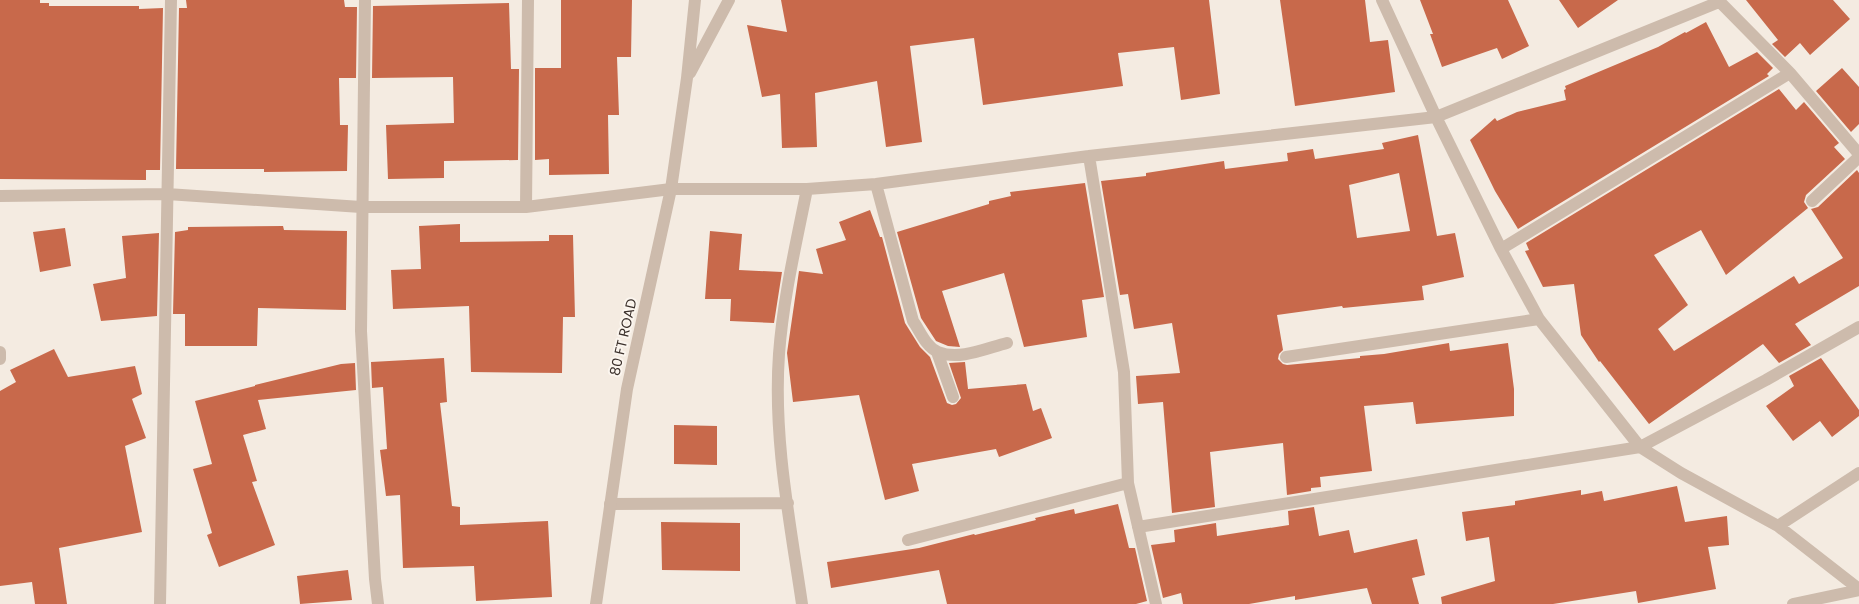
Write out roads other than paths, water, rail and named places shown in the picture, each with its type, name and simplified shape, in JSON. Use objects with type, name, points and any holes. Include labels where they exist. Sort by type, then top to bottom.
[{"type":"street","points":[[160,604],[172,0]]},
{"type":"street","points":[[365,0],[361,331],[378,604]]},
{"type":"street","points":[[526,207],[528,0]]},
{"type":"street","name":"80 FT ROAD","points":[[596,604],[627,389],[672,190],[687,78],[694,0]]},
{"type":"street","name":"80 FT ROAD","points":[[687,78],[729,0]]},
{"type":"street","points":[[1382,0],[1436,117],[1501,249],[1539,319],[1640,447],[1681,473],[1778,526],[1859,590]]},
{"type":"street","points":[[0,196],[167,194],[361,207],[526,207],[672,190],[807,190],[876,184],[1089,156],[1436,117],[1718,1],[1790,73],[1859,155],[1812,201]]},
{"type":"street","points":[[1501,249],[1790,73]]},
{"type":"street","points":[[1089,156],[1124,372],[1128,483],[1156,604]]},
{"type":"street","points":[[876,184],[914,321],[925,341],[937,352],[953,396]]},
{"type":"street","points":[[802,604],[779,442],[779,355],[790,272],[807,190]]},
{"type":"street","points":[[1286,357],[1539,319]]},
{"type":"street","points":[[1138,528],[1640,447],[1766,380],[1859,327]]},
{"type":"street","points":[[937,352],[957,355],[1007,343]]},
{"type":"street","points":[[0,352],[0,360]]},
{"type":"street","points":[[1778,526],[1859,473]]},
{"type":"street","points":[[908,540],[1128,483]]},
{"type":"street","points":[[610,504],[788,503]]},
{"type":"street","points":[[1793,604],[1859,590]]}]
